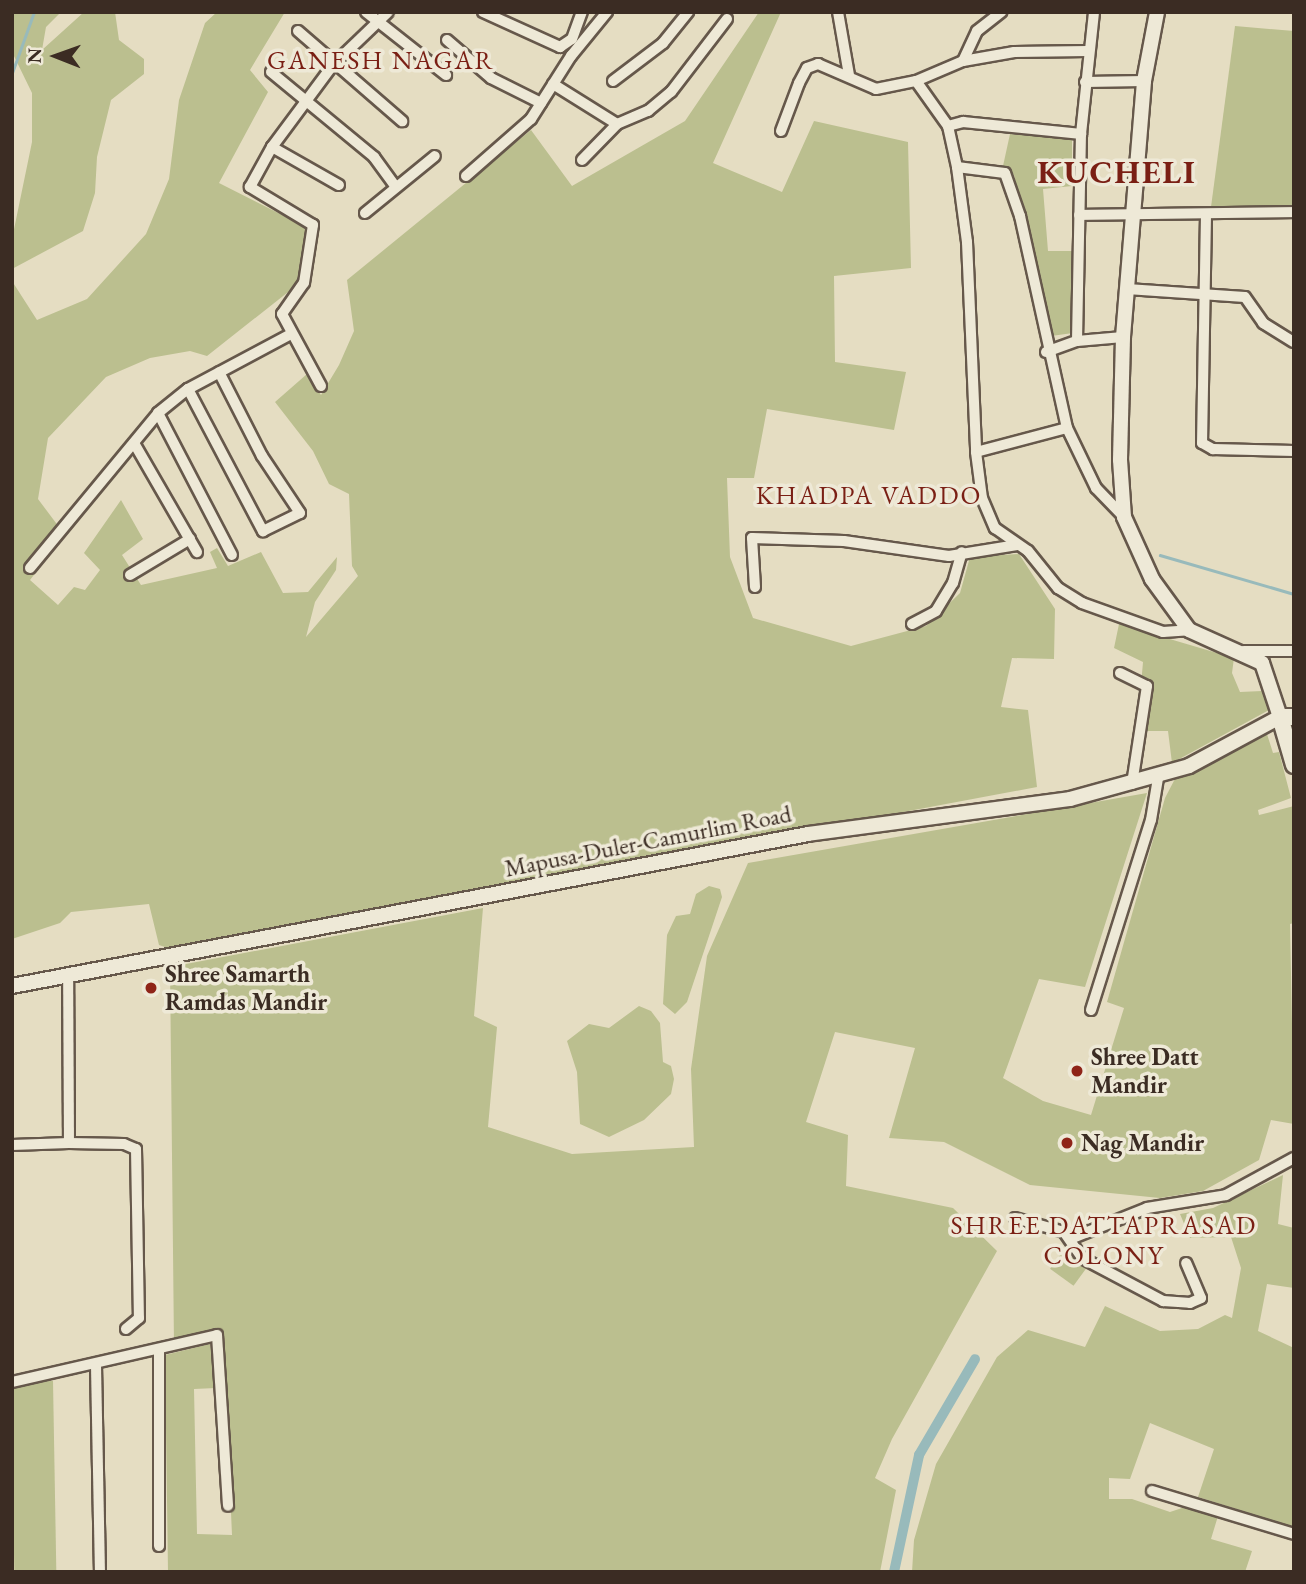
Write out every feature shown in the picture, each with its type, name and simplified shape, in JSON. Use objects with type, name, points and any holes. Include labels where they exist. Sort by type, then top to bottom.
[{"type":"main road","points":[[1287,717],[1294,765]]},
{"type":"street","points":[[366,12],[376,23],[415,46],[446,75]]},
{"type":"street","points":[[321,386],[282,314],[304,283],[313,225],[250,187],[272,147],[333,65],[388,12]]},
{"type":"street","points":[[483,12],[560,47],[572,39],[582,12]]},
{"type":"street","points":[[467,176],[531,119],[553,83],[607,12]]},
{"type":"street","points":[[613,81],[663,43],[688,12]]},
{"type":"street","points":[[838,12],[849,75]]},
{"type":"street","points":[[962,61],[977,31],[1001,12]]},
{"type":"street","points":[[1077,341],[1080,134],[1094,12]]},
{"type":"street","points":[[1124,517],[1120,460],[1127,289],[1144,81],[1157,12]]},
{"type":"street","points":[[582,160],[617,124],[648,111],[671,92],[727,19]]},
{"type":"street","points":[[298,31],[333,65],[402,121]]},
{"type":"street","points":[[447,40],[491,78],[541,103]]},
{"type":"street","points":[[781,131],[807,68],[818,64],[849,75],[876,89],[916,81],[962,61],[1014,52],[1088,51]]},
{"type":"street","points":[[271,72],[374,157],[396,187]]},
{"type":"street","points":[[916,81],[948,126],[957,167],[967,242],[976,452],[982,498],[995,528],[1028,551],[1058,588],[1082,603],[1163,632],[1189,630],[1244,650],[1262,663],[1287,717]]},
{"type":"street","points":[[1085,82],[1144,81]]},
{"type":"street","points":[[553,83],[617,124]]},
{"type":"street","points":[[948,126],[963,122],[1080,134]]},
{"type":"street","points":[[272,147],[339,185]]},
{"type":"street","points":[[365,212],[435,156]]},
{"type":"street","points":[[957,167],[1004,173],[1020,216],[1046,352],[1067,428],[1096,488],[1124,517],[1152,579],[1189,630]]},
{"type":"street","points":[[1079,215],[1294,212]]},
{"type":"street","points":[[1206,215],[1201,293],[1202,443],[1213,449],[1294,451]]},
{"type":"street","points":[[1127,289],[1245,298],[1263,323],[1294,342]]},
{"type":"street","points":[[30,568],[158,413],[188,389],[291,334]]},
{"type":"street","points":[[1046,352],[1077,341],[1124,337]]},
{"type":"street","points":[[188,389],[264,531],[300,513],[262,456],[219,372]]},
{"type":"street","points":[[158,413],[232,555]]},
{"type":"street","points":[[976,452],[1067,428]]},
{"type":"street","points":[[134,443],[197,552]]},
{"type":"street","points":[[755,587],[752,538],[844,541],[949,555],[1017,545]]},
{"type":"street","points":[[130,575],[190,539]]},
{"type":"street","points":[[912,624],[936,611],[953,583],[962,552]]},
{"type":"street","points":[[1244,650],[1294,650]]},
{"type":"street","points":[[1119,673],[1147,686],[1132,784]]},
{"type":"street","name":"Mapusa-Duler-Camurlim Road","points":[[12,986],[795,836],[1070,799],[1158,778],[1287,717]]},
{"type":"street","points":[[1091,1010],[1150,820],[1158,778]]},
{"type":"street","points":[[68,975],[69,1143]]},
{"type":"street","points":[[12,1145],[124,1144],[136,1149],[139,1318],[126,1329]]},
{"type":"street","points":[[1070,1239],[1147,1209],[1226,1195],[1294,1158]]},
{"type":"street","points":[[1015,1218],[1064,1232],[1082,1258],[1163,1301],[1190,1303],[1201,1298],[1186,1263]]},
{"type":"street","points":[[12,1382],[96,1366],[217,1335],[228,1506]]},
{"type":"street","points":[[159,1350],[159,1545]]},
{"type":"street","points":[[96,1366],[100,1572]]},
{"type":"street","points":[[1152,1490],[1294,1534]]},
{"type":"green space","points":[[12,12],[61,12],[46,27],[42,50],[84,12],[115,12],[119,40],[144,59],[144,74],[111,100],[97,157],[95,193],[83,231],[12,269],[12,239],[32,142],[32,93],[12,52]]},
{"type":"green space","points":[[217,12],[285,12],[250,70],[268,92],[219,183],[308,228],[297,285],[207,356],[190,351],[150,358],[106,377],[48,438],[38,499],[65,535],[30,580],[58,605],[74,587],[85,590],[100,570],[84,553],[121,500],[143,539],[122,555],[141,585],[217,568],[210,552],[217,548],[228,566],[261,552],[283,593],[308,592],[337,557],[336,570],[315,602],[306,637],[358,576],[352,566],[349,494],[329,484],[313,451],[275,402],[307,374],[321,395],[339,365],[354,331],[347,280],[531,130],[572,186],[685,121],[759,12],[781,12],[713,163],[782,192],[814,121],[908,142],[911,268],[834,276],[835,362],[906,372],[894,430],[767,409],[754,478],[727,478],[730,557],[753,618],[851,646],[926,626],[960,593],[970,557],[1019,554],[1055,609],[1054,659],[1012,658],[1001,707],[1028,710],[1037,787],[171,949],[159,945],[149,904],[71,912],[60,923],[12,939],[12,281],[37,320],[87,299],[146,234],[169,179],[179,100],[205,23]]},
{"type":"green space","points":[[1235,26],[1294,31],[1294,206],[1211,207]]},
{"type":"green space","points":[[1010,134],[1072,139],[1072,186],[1043,189],[1048,251],[1073,251],[1073,333],[1051,336],[1014,175],[1003,166]]},
{"type":"green space","points":[[1119,624],[1234,658],[1232,673],[1240,692],[1262,691],[1269,710],[1172,763],[1168,731],[1137,731],[1143,662],[1114,648]]},
{"type":"green space","points":[[1266,731],[1273,753],[1279,752],[1291,798],[1258,810],[1259,815],[1294,806],[1294,923],[1290,924],[1294,1124],[1271,1120],[1259,1160],[1203,1191],[1160,1198],[1030,1185],[944,1142],[889,1138],[915,1048],[835,1032],[806,1122],[848,1135],[846,1186],[953,1208],[997,1251],[892,1439],[875,1478],[896,1490],[880,1572],[168,1572],[165,1355],[210,1344],[216,1388],[194,1389],[197,1534],[232,1535],[223,1330],[174,1346],[170,967],[483,908],[474,1016],[497,1027],[488,1127],[572,1154],[694,1147],[691,1069],[707,956],[748,863],[1147,793],[1085,987],[1039,979],[1003,1078],[1043,1101],[1091,1115],[1124,1008],[1107,1002],[1165,798],[1177,775]]},
{"type":"green space","points":[[709,886],[720,889],[722,897],[687,1002],[675,1014],[663,1004],[667,935],[676,916],[690,914],[696,894]]},
{"type":"green space","points":[[639,1006],[651,1011],[660,1023],[663,1062],[671,1066],[674,1079],[671,1094],[644,1120],[609,1137],[580,1124],[577,1072],[567,1041],[589,1024],[609,1028]]},
{"type":"green space","points":[[1283,1175],[1278,1224],[1294,1228],[1294,1288],[1267,1284],[1258,1331],[1294,1348],[1294,1527],[1198,1497],[1214,1449],[1150,1423],[1130,1479],[1109,1478],[1109,1499],[1132,1499],[1170,1512],[1188,1506],[1218,1516],[1211,1539],[1252,1551],[1245,1572],[912,1572],[914,1540],[936,1464],[997,1357],[1028,1330],[1085,1347],[1105,1306],[1160,1331],[1198,1329],[1225,1315],[1232,1318],[1241,1268],[1231,1237],[1190,1238],[1180,1214],[1213,1208]]},
{"type":"green space","points":[[1063,1251],[1086,1268],[1074,1286],[1050,1269]]},
{"type":"green space","points":[[53,1381],[56,1572],[14,1572],[12,1382]]},
{"type":"waterway","points":[[12,73],[34,12]]},
{"type":"waterway","points":[[1160,555],[1294,594]]},
{"type":"waterway","points":[[894,1572],[919,1455],[975,1359]]},
{"type":"place","name":"Shree Samarth Ramdas Mandir","points":[[151,988]]},
{"type":"place","name":"Shree Datt Mandir","points":[[1077,1071]]},
{"type":"place","name":"Nag Mandir","points":[[1067,1143]]},
{"type":"district","name":"GANESH NAGAR","points":[[381,61]]},
{"type":"district","name":"KUCHELI","points":[[1117,172]]},
{"type":"district","name":"KHADPA VADDO","points":[[869,496]]},
{"type":"district","name":"SHREE DATTAPRASAD COLONY","points":[[1104,1241]]}]
